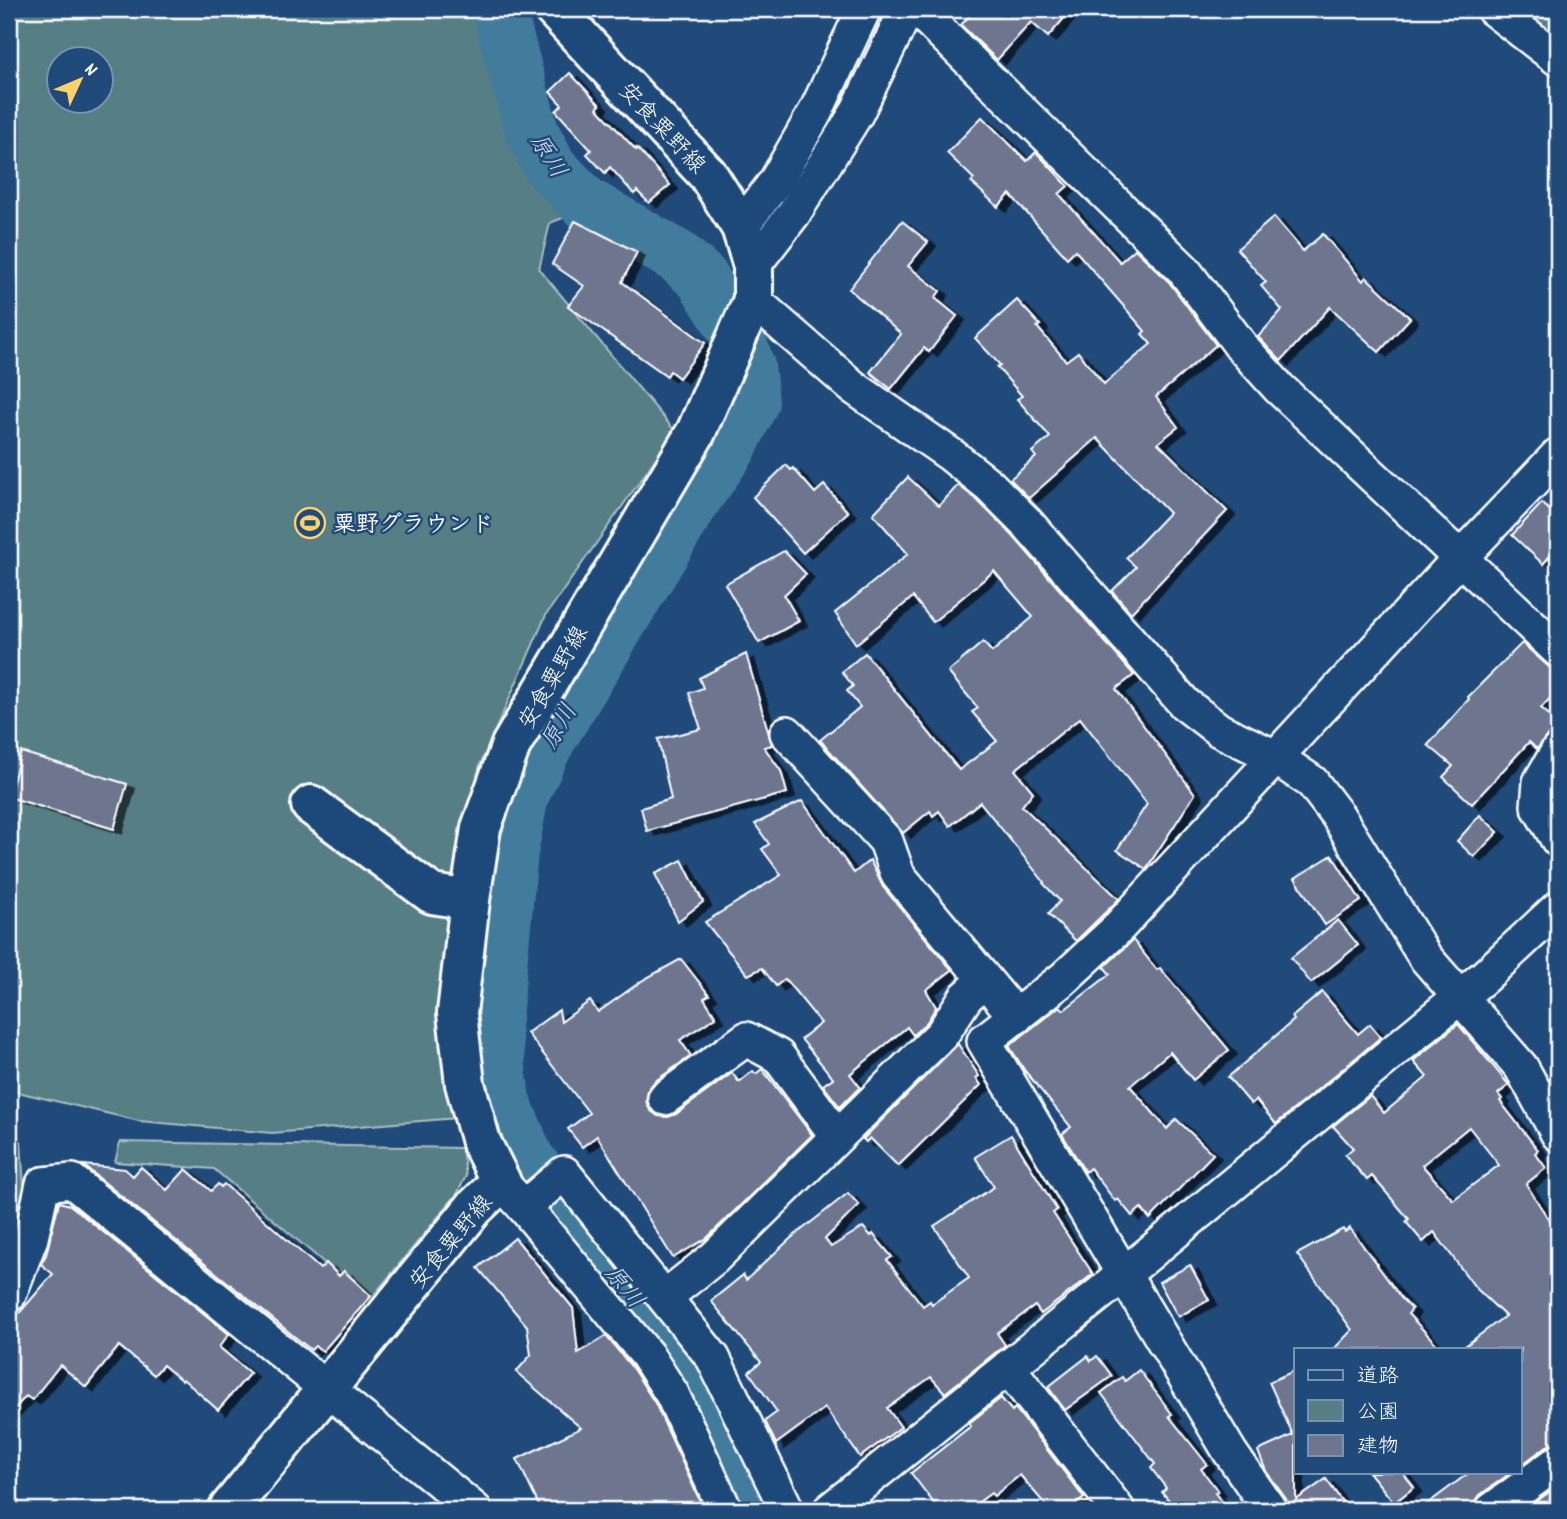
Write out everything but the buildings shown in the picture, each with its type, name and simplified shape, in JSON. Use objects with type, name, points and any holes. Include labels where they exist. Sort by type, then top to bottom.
[{"type":"main road","name":"安食粟野線","points":[[228,1510],[474,1208],[518,1197],[481,1142],[465,1084],[457,1013],[481,828],[511,745],[696,432],[750,294],[741,227],[708,175],[554,9]]},
{"type":"main road","points":[[311,806],[432,894],[470,900]]},
{"type":"street","points":[[741,227],[776,181],[816,111],[864,9]]},
{"type":"street","points":[[907,9],[856,114],[794,213],[750,294],[853,387],[951,455],[989,485],[1027,523],[1185,704],[1219,730],[1275,757],[1312,782],[1338,816],[1425,957],[1521,1067],[1558,1134]]},
{"type":"street","points":[[917,9],[1183,269],[1241,346],[1279,388],[1558,650]]},
{"type":"street","points":[[1493,9],[1558,59]]},
{"type":"street","points":[[1270,1510],[1230,1452],[984,1041],[1063,979],[1115,931],[1558,455]]},
{"type":"street","points":[[787,733],[886,841],[898,875],[1016,1017]]},
{"type":"street","points":[[1558,751],[1540,782],[1538,806],[1558,840]]},
{"type":"street","points":[[830,1510],[1123,1275],[1484,977],[1558,908]]},
{"type":"street","points":[[666,1297],[714,1258],[942,1034],[966,997],[985,980]]},
{"type":"street","points":[[665,1098],[746,1040],[778,1056],[837,1136]]},
{"type":"street","points":[[725,1510],[672,1394],[647,1355],[518,1197],[564,1173],[713,1358],[787,1510]]},
{"type":"street","points":[[9,1295],[31,1238],[43,1184],[72,1181],[475,1510]]},
{"type":"street","points":[[1008,1367],[1110,1508]]},
{"type":"street","points":[[1492,1510],[1558,1462]]},
{"type":"green space","name":"粟野グラウンド","points":[[9,9],[505,9],[513,26],[550,172],[581,195],[568,216],[550,223],[539,269],[675,431],[546,615],[480,765],[454,868],[437,1014],[457,1118],[272,1133],[139,1121],[9,1090]]},
{"type":"green space","points":[[1505,9],[1558,9],[1558,53]]},
{"type":"green space","points":[[9,1138],[21,1141],[24,1188],[9,1235]]},
{"type":"green space","points":[[120,1142],[462,1148],[466,1176],[457,1194],[369,1301],[214,1169],[115,1162]]},
{"type":"waterway","name":"原川","points":[[499,9],[532,132],[551,168],[585,203],[678,257],[702,278],[736,332],[748,366],[752,402],[729,449],[695,498],[547,743],[522,795],[511,852],[494,1028],[503,1100],[527,1158],[575,1225],[674,1346],[757,1510]]},
{"type":"waterway","points":[[874,39],[888,9]]},
{"type":"place","name":"粟野グラウンド","points":[[310,523]]}]
